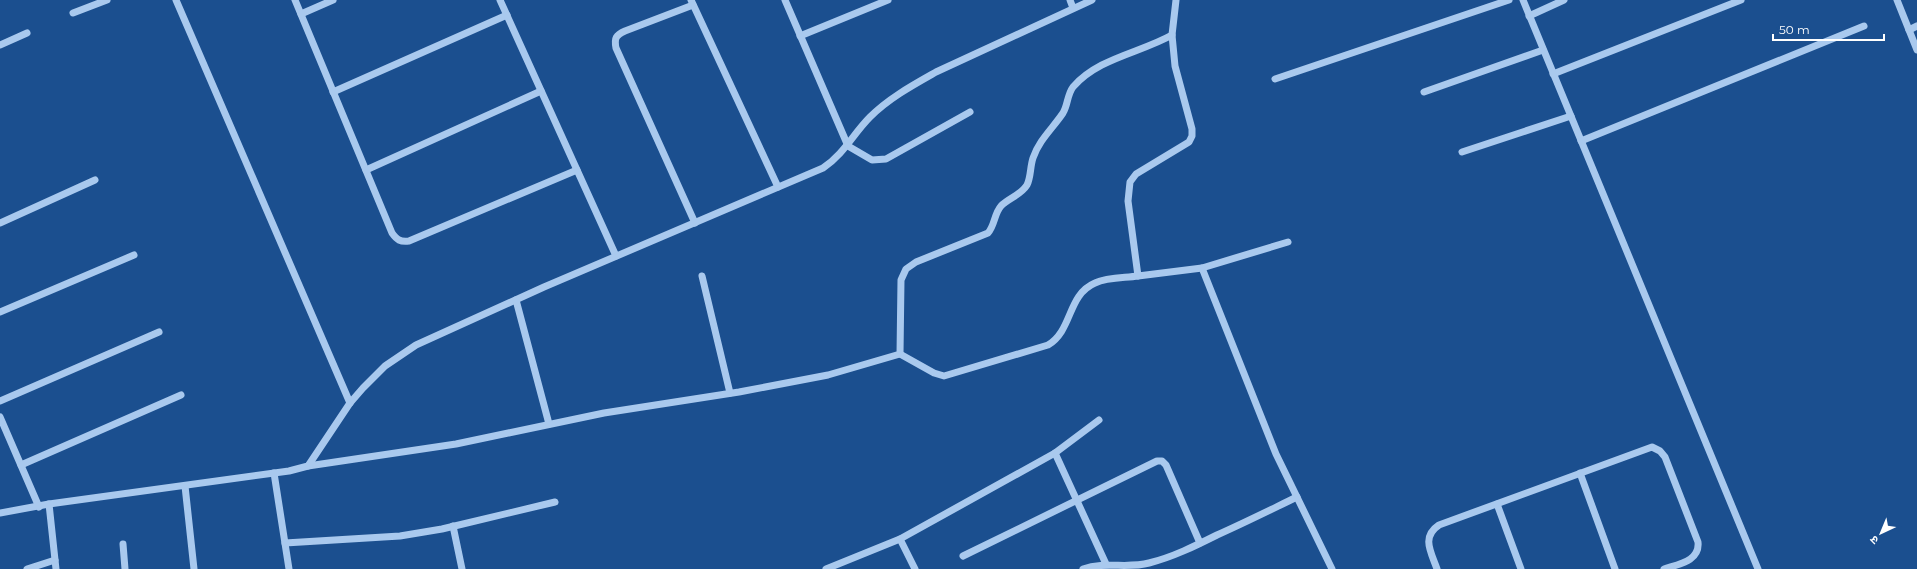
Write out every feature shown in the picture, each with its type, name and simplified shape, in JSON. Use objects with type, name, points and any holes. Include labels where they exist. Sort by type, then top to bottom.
[{"type":"street","points":[[73,13],[107,0]]},
{"type":"street","points":[[176,0],[350,403]]},
{"type":"street","points":[[295,0],[396,239],[402,242],[409,241],[577,170]]},
{"type":"street","points":[[301,14],[333,0]]},
{"type":"street","points":[[500,0],[616,256]]},
{"type":"street","points":[[785,0],[848,146],[872,160],[886,159],[970,112]]},
{"type":"street","points":[[800,36],[888,0]]},
{"type":"street","points":[[1070,0],[1073,8]]},
{"type":"street","points":[[308,466],[350,403],[385,366],[416,345],[616,256],[823,168],[835,160],[848,146],[870,117],[888,101],[912,86],[936,72],[1092,0]]},
{"type":"street","points":[[1138,276],[1128,201],[1130,182],[1136,174],[1189,142],[1192,136],[1192,129],[1175,66],[1172,35],[1176,0]]},
{"type":"street","points":[[1275,79],[1509,0]]},
{"type":"street","points":[[1522,0],[1758,569]]},
{"type":"street","points":[[1529,16],[1564,0]]},
{"type":"street","points":[[1553,74],[1741,0]]},
{"type":"street","points":[[1897,0],[1917,50]]},
{"type":"street","points":[[695,223],[616,48],[614,40],[617,35],[625,31],[692,3],[778,187]]},
{"type":"street","points":[[333,92],[506,14]]},
{"type":"street","points":[[1581,141],[1864,26]]},
{"type":"street","points":[[1909,30],[1917,26]]},
{"type":"street","points":[[0,45],[27,33]]},
{"type":"street","points":[[900,354],[901,280],[906,269],[916,262],[988,233],[992,228],[997,211],[1002,205],[1020,193],[1026,186],[1033,159],[1045,135],[1063,112],[1073,87],[1106,62],[1172,35]]},
{"type":"street","points":[[1424,92],[1543,50]]},
{"type":"street","points":[[366,170],[541,91]]},
{"type":"street","points":[[1462,152],[1571,116]]},
{"type":"street","points":[[0,223],[95,180]]},
{"type":"street","points":[[0,512],[274,473],[308,466],[456,444],[604,413],[730,393],[828,375],[900,354],[934,373],[944,376],[1048,345],[1056,340],[1062,333],[1076,298],[1084,290],[1101,281],[1202,268],[1288,242]]},
{"type":"street","points":[[0,312],[134,255]]},
{"type":"street","points":[[1202,268],[1276,454],[1332,569]]},
{"type":"street","points":[[702,276],[730,393]]},
{"type":"street","points":[[516,300],[549,424]]},
{"type":"street","points":[[0,401],[159,332]]},
{"type":"street","points":[[21,465],[181,395]]},
{"type":"street","points":[[0,417],[39,507]]},
{"type":"street","points":[[826,569],[900,539],[1055,453],[1099,420]]},
{"type":"street","points":[[1437,569],[1428,538],[1431,530],[1439,525],[1652,447],[1660,451],[1664,457],[1699,550],[1695,557],[1664,569]]},
{"type":"street","points":[[1055,453],[1106,564]]},
{"type":"street","points":[[963,556],[1157,461],[1166,465],[1200,543]]},
{"type":"street","points":[[274,473],[289,569]]},
{"type":"street","points":[[1580,473],[1615,569]]},
{"type":"street","points":[[185,486],[194,569]]},
{"type":"street","points":[[1083,569],[1106,564],[1126,566],[1149,563],[1180,553],[1297,497]]},
{"type":"street","points":[[285,543],[400,536],[453,526],[555,502]]},
{"type":"street","points":[[49,504],[56,569]]},
{"type":"street","points":[[1497,504],[1521,569]]},
{"type":"street","points":[[453,526],[462,569]]},
{"type":"street","points":[[900,539],[915,569]]},
{"type":"street","points":[[123,544],[125,569]]},
{"type":"street","points":[[27,569],[55,560]]}]
